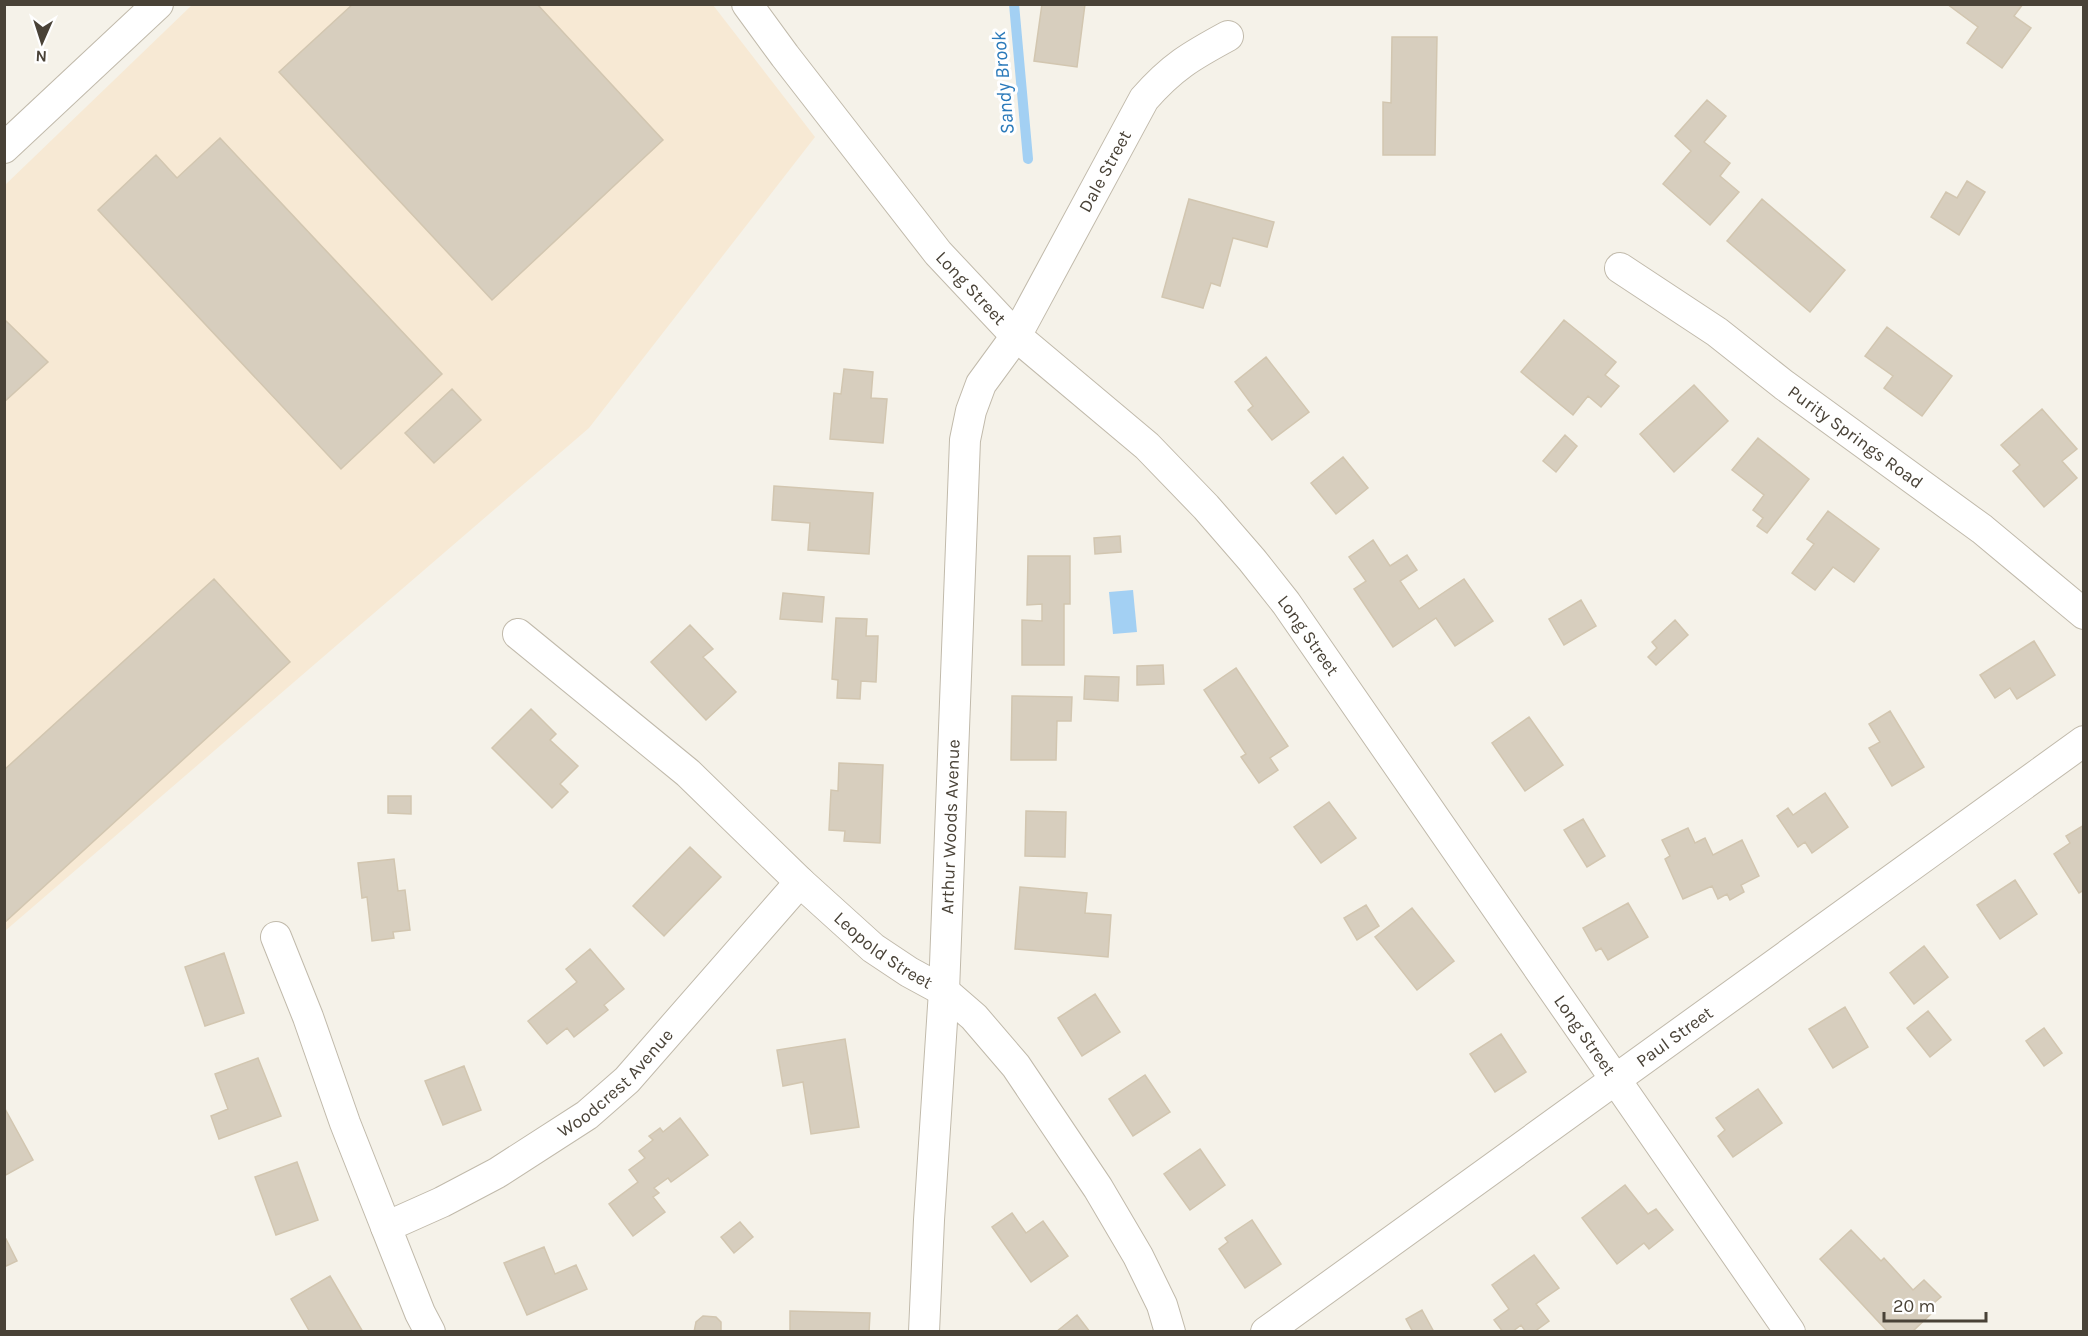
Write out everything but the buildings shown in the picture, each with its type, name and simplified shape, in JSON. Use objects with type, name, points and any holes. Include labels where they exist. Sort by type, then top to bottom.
[{"type":"street","points":[[4,148],[158,4]]},
{"type":"street","name":"Long Street","points":[[747,4],[938,253],[1016,336],[1147,446],[1206,507],[1286,603],[1790,1332]]},
{"type":"street","name":"Dale Street","points":[[1016,336],[1144,99],[1165,76],[1187,58],[1228,36]]},
{"type":"street","name":"Purity Springs Road","points":[[1620,267],[1717,332],[1811,405],[1982,530],[2084,614]]},
{"type":"street","name":"Arthur Woods Avenue","points":[[924,1332],[944,991],[965,440],[971,411],[981,384],[1016,336]]},
{"type":"street","name":"Leopold Street","points":[[518,634],[688,773],[800,882],[873,948],[909,972],[944,991],[974,1017],[1016,1066],[1098,1188],[1138,1256],[1161,1305],[1170,1332]]},
{"type":"street","name":"Paul Street","points":[[1266,1332],[2084,741]]},
{"type":"street","name":"Woodcrest Avenue","points":[[386,1227],[442,1202],[497,1173],[587,1115],[627,1080],[800,882]]},
{"type":"street","points":[[276,937],[308,1017],[345,1123],[420,1313],[430,1332]]},
{"type":"shaded area","points":[[192,5],[713,5],[815,137],[589,428],[5,931],[5,185]]},
{"type":"water","points":[[1133,590],[1137,632],[1113,634],[1109,592]]},
{"type":"waterway","name":"Sandy Brook","points":[[1014,4],[1028,159]]}]
